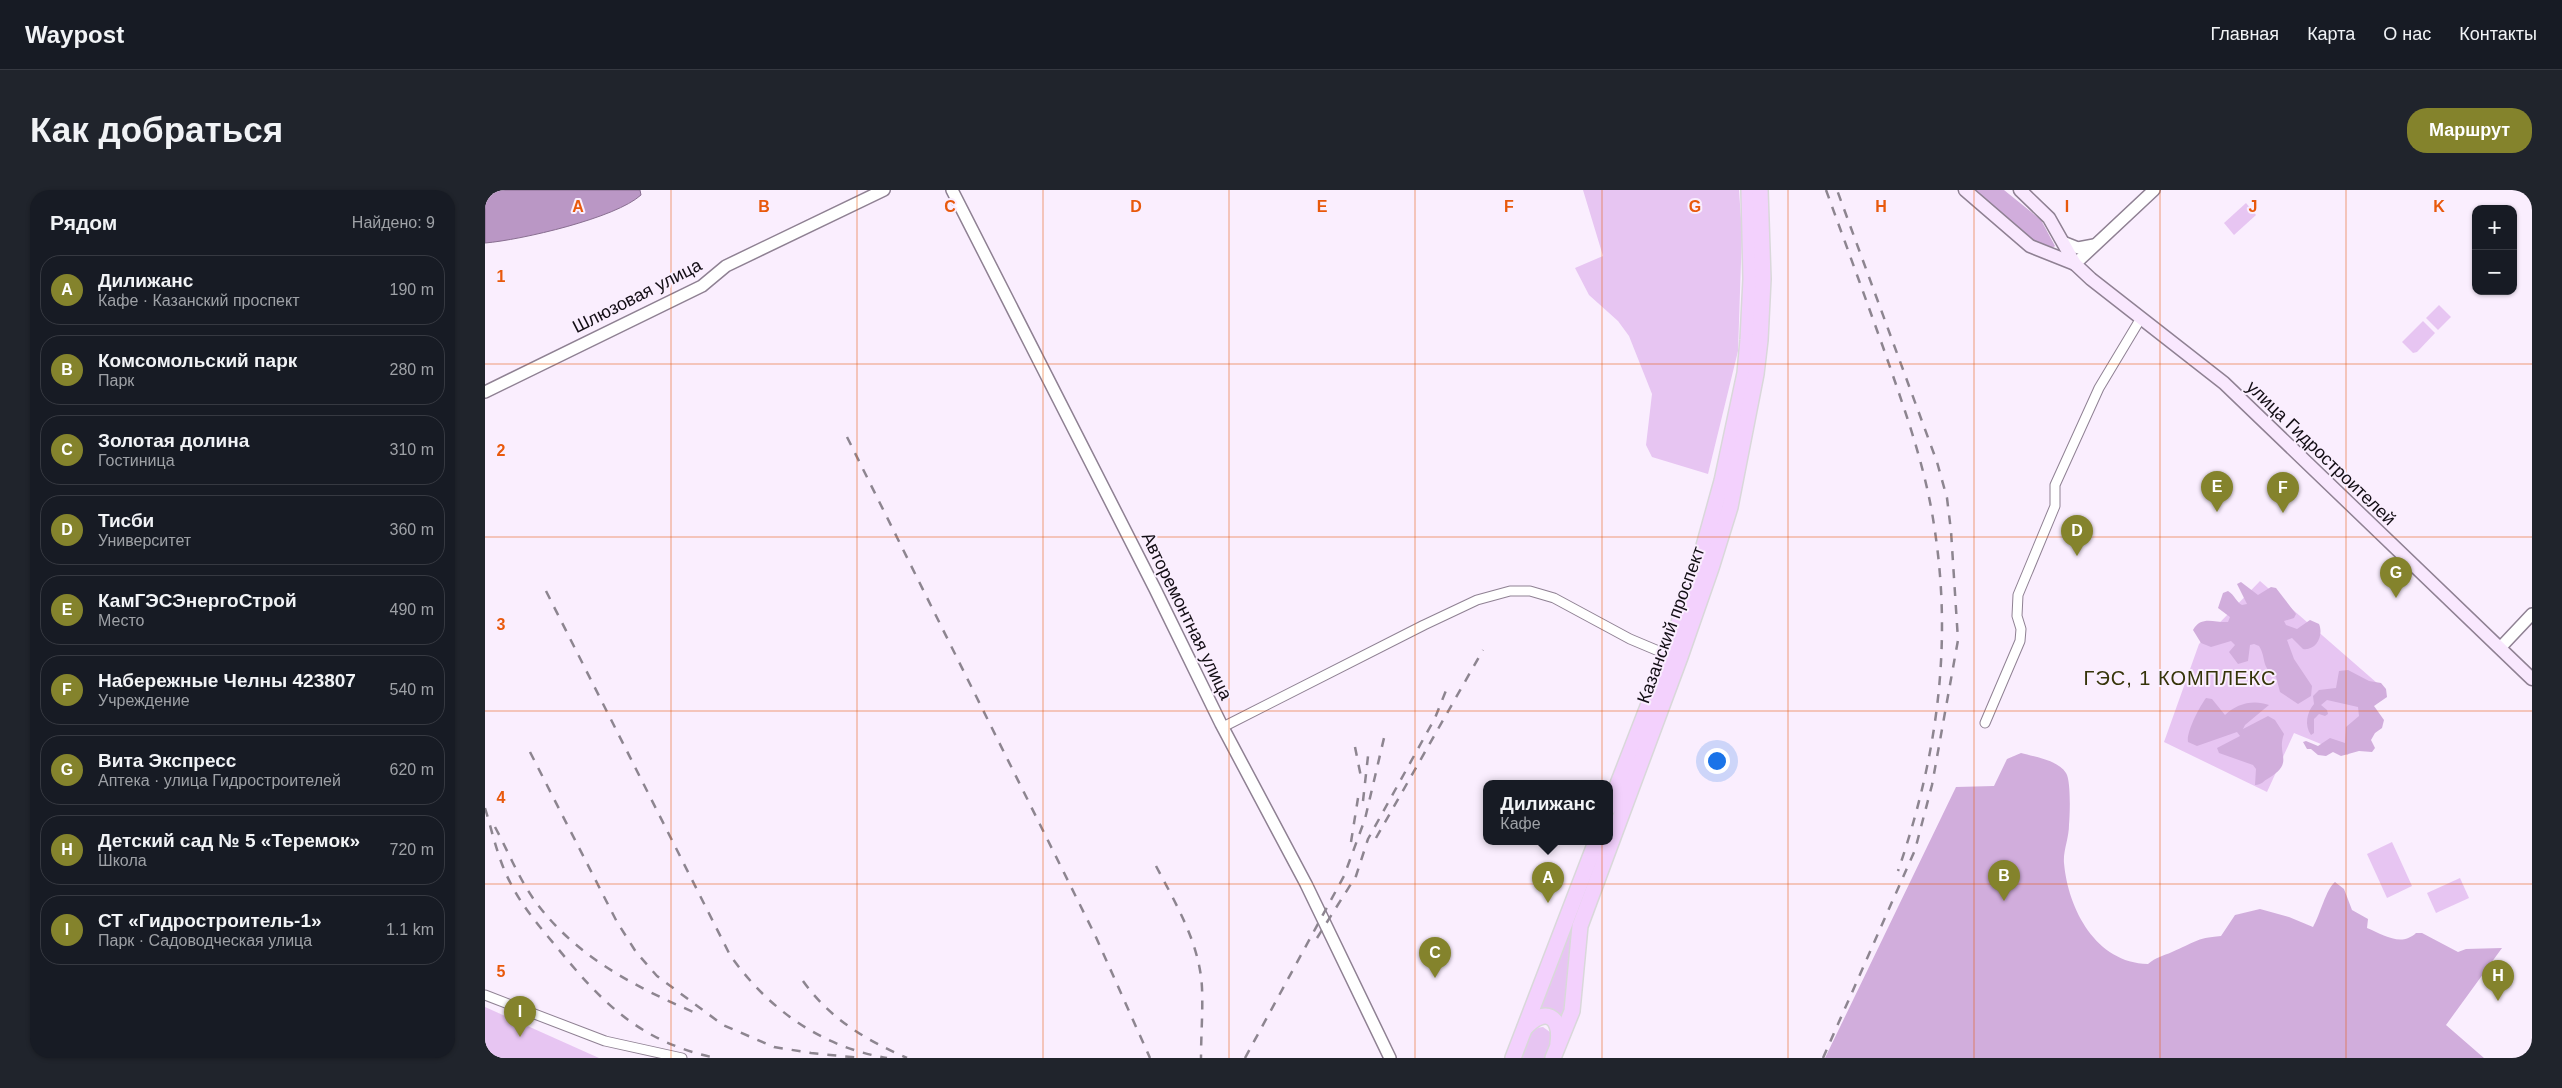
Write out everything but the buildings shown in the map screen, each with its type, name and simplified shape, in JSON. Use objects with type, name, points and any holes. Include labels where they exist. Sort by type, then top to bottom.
[{"type":"main road","name":"Казанский проспект","points":[[1716,535],[1745,373],[1751,279],[1749,190]]},
{"type":"main road","name":"Казанский проспект","points":[[1613,831],[1716,535],[1730,507],[1757,366],[1763,279],[1760,190]]},
{"type":"main road","points":[[1965,190],[2030,246],[2075,264]]},
{"type":"main road","points":[[2020,190],[2049,218],[2075,264]]},
{"type":"main road","name":"улица Гидростроителей","points":[[2075,264],[2224,383],[2532,680]]},
{"type":"main road","name":"Казанский проспект","points":[[1613,797],[1705,566]]},
{"type":"main road","points":[[1513,1058],[1595,845]]},
{"type":"main road","name":"Казанский проспект","points":[[1555,1054],[1572,1011],[1580,926],[1608,845]]},
{"type":"main road","points":[[1523,1030],[1533,1019],[1549,1016],[1556,1022],[1560,1032],[1555,1054]]},
{"type":"street","name":"Шлюзовая улица","points":[[485,392],[702,286],[726,266],[884,190]]},
{"type":"street","name":"Авторемонтная улица","points":[[952,190],[1223,728],[1306,884],[1389,1058]]},
{"type":"street","points":[[2075,264],[2153,190]]},
{"type":"street","points":[[2063,242],[2078,248],[2096,244]]},
{"type":"street","points":[[1985,724],[2020,641],[2021,630],[2017,616],[2019,595],[2055,506],[2055,485],[2099,388],[2141,318]]},
{"type":"street","points":[[1223,728],[1424,625],[1477,600],[1510,591],[1530,591],[1554,598],[1630,639],[1668,655]]},
{"type":"street","points":[[2500,648],[2532,614]]},
{"type":"street","points":[[485,996],[605,1041],[682,1058]]},
{"type":"shaded area","points":[[485,190],[640,190],[641,195],[629,204],[590,220],[544,233],[485,243]]},
{"type":"shaded area","points":[[1583,190],[1739,190],[1742,233],[1738,351],[1708,474],[1652,457],[1646,445],[1652,394],[1629,336],[1618,321],[1589,295],[1575,268],[1603,256]]},
{"type":"shaded area","points":[[1975,190],[2004,190],[2041,220],[2055,246],[2051,249],[2022,235]]},
{"type":"shaded area","points":[[2246,203],[2256,215],[2234,235],[2224,223]]},
{"type":"shaded area","points":[[2439,305],[2451,317],[2438,330],[2426,318]]},
{"type":"shaded area","points":[[2423,321],[2435,333],[2417,352],[2413,353],[2402,342]]},
{"type":"shaded area","points":[[2260,581],[2377,683],[2348,755],[2294,733],[2267,792],[2164,742],[2199,644]]},
{"type":"shaded area","points":[[2241,582],[2258,595],[2271,587],[2276,588],[2296,614],[2294,618],[2284,621],[2286,625],[2297,629],[2310,620],[2319,624],[2320,638],[2312,648],[2303,649],[2292,638],[2287,640],[2294,659],[2312,686],[2311,696],[2298,704],[2280,692],[2276,677],[2266,666],[2259,646],[2250,645],[2248,661],[2238,664],[2229,652],[2235,645],[2231,641],[2211,647],[2201,643],[2193,630],[2196,625],[2204,621],[2228,622],[2230,617],[2218,608],[2223,593],[2228,591],[2240,604],[2247,604],[2237,584]]},
{"type":"shaded area","points":[[2348,670],[2369,681],[2381,683],[2386,689],[2387,697],[2374,706],[2384,720],[2382,728],[2375,733],[2371,740],[2375,748],[2372,752],[2359,751],[2341,756],[2333,752],[2326,756],[2318,755],[2311,749],[2307,749],[2303,742],[2306,741],[2318,746],[2330,738],[2345,743],[2346,727],[2359,716],[2358,707],[2327,700],[2321,705],[2327,710],[2328,714],[2325,716],[2319,714],[2314,719],[2314,733],[2311,735],[2307,723],[2308,715],[2314,704],[2313,696],[2319,690],[2336,688],[2339,671]]},
{"type":"shaded area","points":[[2206,698],[2212,699],[2225,715],[2240,705],[2257,702],[2269,705],[2245,725],[2243,729],[2268,716],[2275,720],[2284,734],[2282,741],[2283,763],[2277,772],[2261,784],[2255,785],[2256,769],[2253,765],[2219,753],[2217,748],[2240,736],[2237,732],[2197,746],[2188,742],[2191,726]]},
{"type":"shaded area","points":[[2021,753],[2058,765],[2068,777],[2069,830],[2064,863],[2071,898],[2088,930],[2100,944],[2114,954],[2130,961],[2148,964],[2195,941],[2221,936],[2235,915],[2260,909],[2289,917],[2313,927],[2329,890],[2335,882],[2344,889],[2352,910],[2368,919],[2367,928],[2386,936],[2404,939],[2416,933],[2422,933],[2458,952],[2466,949],[2502,948],[2446,1025],[2484,1058],[1825,1058],[1956,787],[1994,786],[2007,759]]},
{"type":"shaded area","points":[[2392,842],[2412,886],[2387,898],[2367,854]]},
{"type":"shaded area","points":[[2460,878],[2469,898],[2436,913],[2427,893]]},
{"type":"shaded area","points":[[1584,893],[1563,1020],[1550,1009],[1537,1010]]},
{"type":"shaded area","points":[[485,1007],[599,1058],[485,1058]]},
{"type":"shaded area","points":[[1543,1027],[1554,1035],[1549,1058],[1520,1058],[1530,1034],[1534,1030]]},
{"type":"railway","points":[[1826,190],[1913,435],[1930,502],[1940,569],[1942,613],[1938,700],[1923,786],[1912,829],[1898,871]]},
{"type":"railway","points":[[1823,1058],[1915,850],[1932,785],[1958,640],[1947,498],[1937,462],[1837,190]]},
{"type":"railway","points":[[847,437],[1095,935],[1150,1058]]},
{"type":"railway","points":[[546,591],[730,955],[761,992],[798,1023],[840,1045],[863,1053],[887,1058]]},
{"type":"railway","points":[[1376,838],[1483,650]]},
{"type":"railway","points":[[1317,938],[1356,876],[1368,839],[1435,718],[1447,688]]},
{"type":"railway","points":[[1245,1058],[1344,876],[1365,819],[1384,738]]},
{"type":"railway","points":[[1355,747],[1362,782]]},
{"type":"railway","points":[[530,752],[617,922],[636,952],[657,976],[723,1025],[774,1047],[861,1058]]},
{"type":"railway","points":[[1363,801],[1368,756]]},
{"type":"railway","points":[[1351,842],[1358,798]]},
{"type":"railway","points":[[485,808],[499,856],[515,892],[537,923],[589,985],[644,1031],[665,1042],[716,1058]]},
{"type":"railway","points":[[495,827],[529,892],[551,921],[569,938],[588,954],[630,981],[698,1014]]},
{"type":"railway","points":[[1156,866],[1186,925],[1197,956],[1202,988],[1201,1058]]},
{"type":"railway","points":[[803,981],[825,1007],[850,1027],[877,1044],[907,1058]]},
{"type":"place","name":"КамГЭСЭнергоСтрой","points":[[2217,512]]},
{"type":"place","name":"Набережные Челны 423807","points":[[2283,513]]},
{"type":"place","name":"Тисби","points":[[2077,556]]},
{"type":"place","name":"Вита Экспресс","points":[[2396,598]]},
{"type":"place","name":"Комсомольский парк","points":[[2004,901]]},
{"type":"place","name":"Дилижанс","points":[[1548,903]]},
{"type":"place","name":"Золотая долина","points":[[1435,978]]},
{"type":"place","name":"Детский сад № 5 «Теремок»","points":[[2498,1001]]},
{"type":"place","name":"СТ «Гидростроитель-1»","points":[[520,1037]]},
{"type":"district","name":"ГЭС, 1 КОМПЛЕКС","points":[[2180,678]]}]
